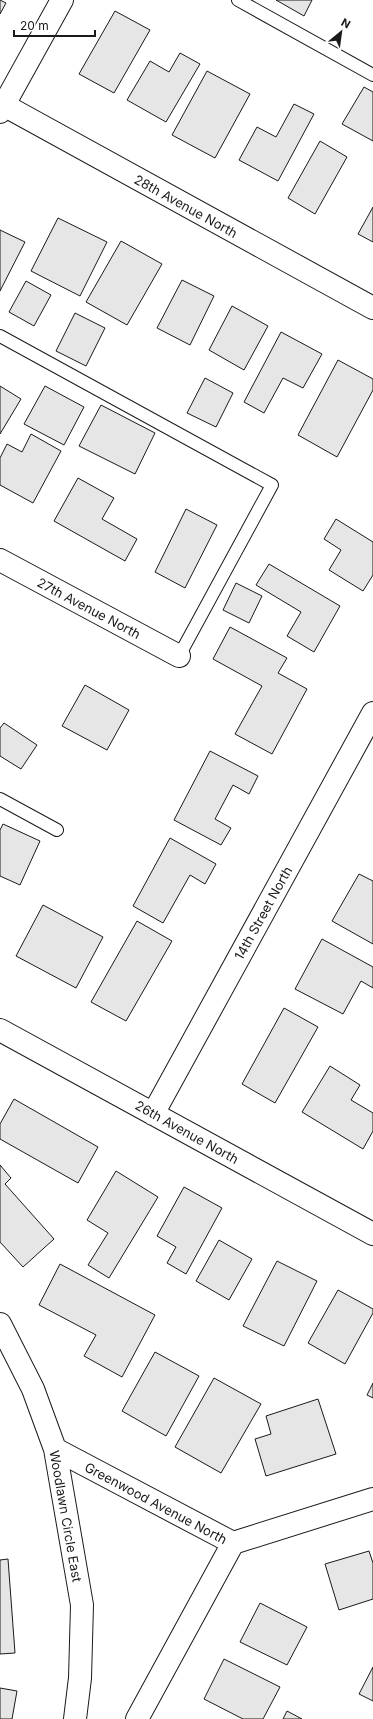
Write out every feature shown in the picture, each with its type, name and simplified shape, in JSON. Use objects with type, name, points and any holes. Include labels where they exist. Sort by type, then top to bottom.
[{"type":"street","points":[[1,107],[62,0]]},
{"type":"street","name":"28th Avenue North","points":[[1,107],[373,308]]},
{"type":"street","name":"27th Avenue North","points":[[0,560],[179,656]]},
{"type":"street","name":"14th Street North","points":[[153,1114],[373,713]]},
{"type":"street","name":"26th Avenue North","points":[[0,1030],[373,1234]]},
{"type":"street","name":"Woodlawn Circle East","points":[[0,1324],[33,1389],[55,1449],[82,1605],[80,1678],[75,1719]]},
{"type":"street","name":"Greenwood Avenue North","points":[[55,1449],[233,1543],[373,1499]]},
{"type":"street","points":[[137,1719],[233,1543]]},
{"type":"lane","points":[[238,0],[373,75]]},
{"type":"lane","points":[[0,336],[272,485],[179,656]]},
{"type":"lane","points":[[0,799],[57,830]]},
{"type":"building","points":[[0,0],[6,3],[0,14]]},
{"type":"building","points":[[276,0],[312,0],[304,16]]},
{"type":"building","points":[[115,11],[150,30],[114,93],[79,74]]},
{"type":"building","points":[[180,53],[200,64],[166,122],[127,100],[150,61],[169,72]]},
{"type":"building","points":[[207,71],[250,94],[215,158],[172,135]]},
{"type":"building","points":[[364,87],[373,92],[373,141],[342,124]]},
{"type":"building","points":[[294,104],[314,114],[278,181],[239,160],[257,127],[276,137]]},
{"type":"building","points":[[320,141],[347,157],[315,214],[288,198]]},
{"type":"building","points":[[373,207],[373,242],[358,234]]},
{"type":"building","points":[[58,218],[107,242],[80,296],[31,271]]},
{"type":"building","points":[[0,230],[25,242],[0,291]]},
{"type":"building","points":[[121,241],[162,264],[127,325],[86,302]]},
{"type":"building","points":[[182,280],[214,296],[190,345],[157,328]]},
{"type":"building","points":[[26,281],[51,295],[34,326],[9,312]]},
{"type":"building","points":[[232,306],[268,326],[244,370],[209,350]]},
{"type":"building","points":[[75,313],[105,328],[86,366],[56,351]]},
{"type":"building","points":[[281,332],[322,354],[303,388],[283,378],[264,413],[244,402]]},
{"type":"building","points":[[338,360],[373,379],[373,390],[337,457],[298,435]]},
{"type":"building","points":[[205,378],[233,393],[216,427],[187,413]]},
{"type":"building","points":[[0,386],[21,399],[0,434]]},
{"type":"building","points":[[45,386],[84,407],[64,445],[24,424]]},
{"type":"building","points":[[101,405],[155,433],[135,474],[79,446]]},
{"type":"building","points":[[31,434],[61,451],[33,503],[0,485],[0,458],[7,444],[22,452]]},
{"type":"building","points":[[78,478],[114,498],[102,519],[137,539],[125,561],[54,521]]},
{"type":"building","points":[[186,509],[217,525],[185,588],[155,572]]},
{"type":"building","points":[[336,519],[373,542],[373,575],[363,591],[329,570],[341,550],[324,539]]},
{"type":"building","points":[[269,564],[340,606],[314,652],[287,636],[301,612],[256,585]]},
{"type":"building","points":[[236,583],[262,596],[249,623],[223,610]]},
{"type":"building","points":[[230,627],[287,658],[278,673],[307,689],[272,754],[235,734],[262,686],[213,659]]},
{"type":"building","points":[[85,685],[129,710],[107,750],[62,726]]},
{"type":"building","points":[[4,723],[37,745],[21,769],[0,756],[0,728]]},
{"type":"building","points":[[210,751],[258,776],[249,794],[233,785],[215,819],[231,828],[221,845],[174,820]]},
{"type":"building","points":[[3,824],[40,841],[20,885],[0,876],[0,830]]},
{"type":"building","points":[[170,838],[216,864],[205,884],[190,875],[163,923],[133,906]]},
{"type":"building","points":[[359,874],[373,881],[373,944],[332,921]]},
{"type":"building","points":[[43,905],[103,937],[76,988],[16,956]]},
{"type":"building","points":[[137,921],[172,941],[126,1021],[91,1002]]},
{"type":"building","points":[[322,939],[373,967],[373,988],[361,981],[343,1014],[295,989]]},
{"type":"building","points":[[284,1008],[318,1027],[275,1103],[242,1084]]},
{"type":"building","points":[[330,1066],[360,1085],[351,1100],[373,1113],[373,1131],[363,1149],[302,1112]]},
{"type":"building","points":[[14,1099],[98,1147],[78,1183],[0,1139],[0,1124]]},
{"type":"building","points":[[0,1165],[11,1178],[5,1184],[54,1239],[23,1267],[0,1242]]},
{"type":"building","points":[[116,1171],[158,1197],[109,1278],[88,1265],[108,1233],[87,1220]]},
{"type":"building","points":[[184,1187],[222,1208],[186,1274],[167,1263],[176,1247],[157,1236]]},
{"type":"building","points":[[219,1240],[252,1259],[229,1300],[196,1281]]},
{"type":"building","points":[[277,1261],[317,1281],[284,1346],[243,1326]]},
{"type":"building","points":[[60,1264],[155,1315],[122,1377],[84,1356],[96,1335],[39,1305]]},
{"type":"building","points":[[338,1290],[373,1309],[373,1313],[345,1364],[308,1343]]},
{"type":"building","points":[[155,1352],[199,1376],[166,1436],[122,1411]]},
{"type":"building","points":[[214,1378],[261,1404],[221,1473],[175,1447]]},
{"type":"building","points":[[373,1383],[373,1398],[367,1395]]},
{"type":"building","points":[[318,1399],[336,1454],[266,1476],[255,1439],[271,1434],[266,1416]]},
{"type":"building","points":[[369,1551],[373,1563],[373,1599],[339,1610],[325,1564]]},
{"type":"building","points":[[8,1559],[15,1653],[0,1654],[0,1560]]},
{"type":"building","points":[[260,1603],[307,1627],[287,1665],[240,1642]]},
{"type":"building","points":[[224,1659],[280,1687],[263,1719],[243,1719],[204,1699]]},
{"type":"building","points":[[373,1667],[373,1701],[359,1694]]},
{"type":"building","points":[[0,1688],[17,1691],[12,1719],[0,1719]]},
{"type":"building","points":[[287,1711],[302,1719],[283,1719]]}]
